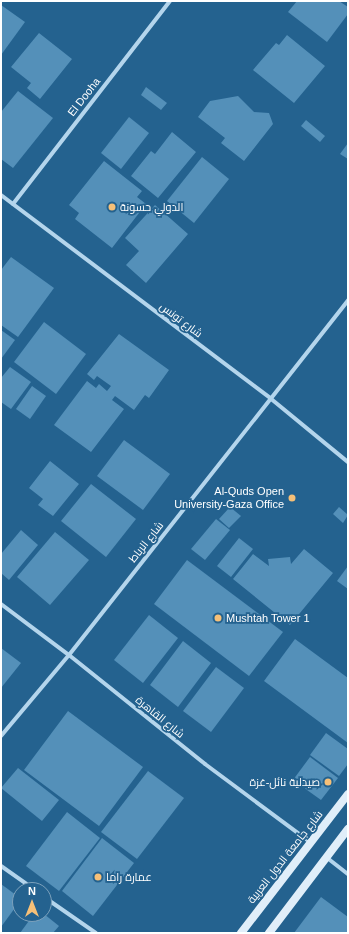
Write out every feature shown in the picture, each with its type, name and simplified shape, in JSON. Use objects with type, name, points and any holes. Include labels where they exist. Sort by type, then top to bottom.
[{"type":"main road","name":"شارع جامعة الدول العربية","points":[[241,933],[348,794]]},
{"type":"main road","points":[[268,933],[348,829]]},
{"type":"street","name":"El Dooha","points":[[12,204],[170,1]]},
{"type":"street","name":"شارع تونس","points":[[1,194],[12,204],[270,398],[348,462]]},
{"type":"street","name":"شارع الرباط","points":[[1,736],[69,655],[348,300]]},
{"type":"street","name":"شارع القاهرة","points":[[1,604],[69,655],[205,764],[310,842]]},
{"type":"street","points":[[326,857],[348,874]]},
{"type":"street","points":[[1,866],[24,882]]},
{"type":"street","points":[[52,903],[96,933]]},
{"type":"building","points":[[297,1],[339,1],[348,7],[348,14],[327,42],[288,12]]},
{"type":"building","points":[[1,5],[25,22],[1,55]]},
{"type":"building","points":[[39,33],[72,59],[40,99],[27,88],[31,83],[11,67]]},
{"type":"building","points":[[287,35],[325,66],[294,103],[253,70],[276,43],[279,45]]},
{"type":"building","points":[[146,87],[167,103],[161,110],[141,95]]},
{"type":"building","points":[[18,91],[53,118],[13,168],[1,159],[1,112]]},
{"type":"building","points":[[238,96],[254,112],[269,113],[273,124],[244,161],[221,143],[225,138],[198,117],[210,101]]},
{"type":"building","points":[[129,117],[149,133],[121,169],[101,153]]},
{"type":"building","points":[[306,120],[325,136],[320,142],[301,126]]},
{"type":"building","points":[[172,132],[196,152],[158,198],[131,176],[151,151],[155,154]]},
{"type":"building","points":[[348,143],[348,159],[340,154]]},
{"type":"building","points":[[202,157],[229,179],[194,223],[167,201]]},
{"type":"building","points":[[104,161],[142,191],[137,197],[146,204],[112,248],[75,219],[79,213],[69,205]]},
{"type":"building","points":[[155,205],[188,234],[146,283],[126,265],[139,251],[125,238]]},
{"type":"building","points":[[11,257],[54,288],[18,337],[1,325],[1,270]]},
{"type":"building","points":[[44,322],[86,354],[56,394],[14,362]]},
{"type":"building","points":[[1,330],[15,340],[1,359]]},
{"type":"building","points":[[119,334],[169,370],[149,398],[145,395],[134,410],[115,396],[112,400],[124,409],[91,452],[54,425],[87,381],[96,388],[99,384],[107,391],[111,386],[97,376],[94,380],[87,374]]},
{"type":"building","points":[[10,367],[31,382],[11,409],[1,402],[1,378]]},
{"type":"building","points":[[32,386],[46,396],[30,419],[16,409]]},
{"type":"building","points":[[124,440],[170,474],[143,510],[97,476]]},
{"type":"building","points":[[50,461],[79,484],[53,516],[38,505],[43,499],[29,488]]},
{"type":"building","points":[[91,484],[136,519],[106,557],[61,521]]},
{"type":"building","points":[[230,507],[241,516],[229,528],[219,519]]},
{"type":"building","points":[[339,507],[348,515],[343,523],[333,514]]},
{"type":"building","points":[[216,519],[230,530],[205,560],[191,549]]},
{"type":"building","points":[[21,530],[38,545],[9,580],[1,573],[1,554]]},
{"type":"building","points":[[55,532],[89,560],[50,605],[17,577]]},
{"type":"building","points":[[239,538],[253,549],[231,577],[217,566]]},
{"type":"building","points":[[304,549],[333,573],[290,625],[233,579],[253,554],[269,566],[268,559],[290,557],[291,564]]},
{"type":"building","name":"Mushtah Tower 1","points":[[187,560],[283,632],[249,676],[154,604]]},
{"type":"building","points":[[348,566],[348,589],[337,581]]},
{"type":"building","points":[[149,615],[178,638],[143,683],[114,660]]},
{"type":"building","points":[[295,639],[348,678],[348,743],[264,681]]},
{"type":"building","points":[[183,641],[211,663],[178,707],[150,685]]},
{"type":"building","points":[[1,648],[21,663],[1,688]]},
{"type":"building","points":[[216,667],[244,688],[211,732],[183,711]]},
{"type":"building","points":[[68,711],[143,767],[99,826],[24,770]]},
{"type":"building","points":[[326,733],[348,749],[348,764],[339,776],[310,755]]},
{"type":"building","points":[[310,757],[338,778],[321,800],[293,780]]},
{"type":"building","points":[[18,768],[59,800],[42,821],[1,788]]},
{"type":"building","points":[[148,771],[184,798],[137,859],[101,832]]},
{"type":"building","points":[[67,812],[100,838],[59,891],[52,886],[52,882],[47,882],[26,866]]},
{"type":"building","name":"عمارة راما","points":[[102,838],[134,863],[93,916],[62,891]]},
{"type":"building","points":[[1,884],[12,892],[12,912],[1,927]]},
{"type":"building","points":[[321,897],[348,917],[348,933],[294,933]]},
{"type":"building","points":[[52,920],[59,926],[53,933],[20,933],[28,922],[52,922]]},
{"type":"place","name":"الدولي حسونة","points":[[112,207]]},
{"type":"place","name":"Al-Quds Open University-Gaza Office","points":[[292,498]]},
{"type":"place","name":"Mushtah Tower 1","points":[[218,618]]},
{"type":"place","name":"صيدلية نائل-غزة","points":[[328,782]]},
{"type":"place","name":"عمارة راما","points":[[98,877]]}]
